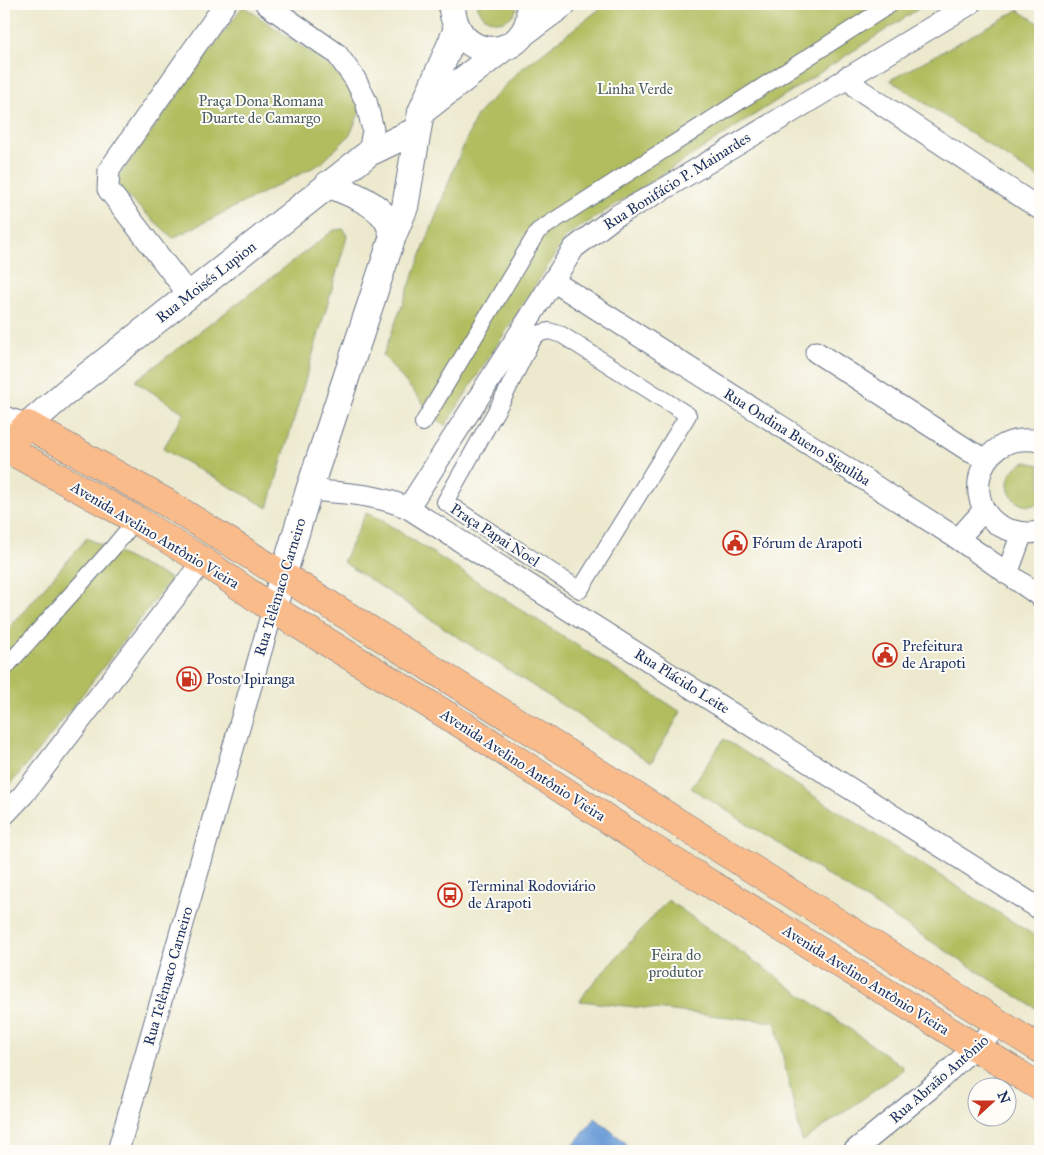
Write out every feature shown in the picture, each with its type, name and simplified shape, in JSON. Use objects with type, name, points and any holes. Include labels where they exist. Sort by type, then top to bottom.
[{"type":"main road","name":"Rua Moisés Lupion","points":[[4,447],[16,421]]},
{"type":"main road","name":"Avenida Avelino Antônio Vieira","points":[[16,421],[167,503],[1040,1049]]},
{"type":"main road","name":"Avenida Avelino Antônio Vieira","points":[[4,447],[143,524],[203,560],[273,609],[468,728],[644,843],[1040,1087]]},
{"type":"main road","points":[[143,524],[167,503]]},
{"type":"street","points":[[189,295],[108,189],[109,170],[225,4]]},
{"type":"street","points":[[266,4],[337,54],[355,79],[366,101],[373,130],[368,153]]},
{"type":"street","points":[[453,4],[451,11],[462,38],[475,47],[490,50],[513,41],[528,19],[529,4]]},
{"type":"street","name":"Rua Moisés Lupion","points":[[16,421],[65,393],[368,153],[419,121],[513,41],[562,4]]},
{"type":"street","points":[[423,423],[538,230],[891,4]]},
{"type":"street","name":"Rua Bonifácio P. Mainardes","points":[[408,508],[574,248],[616,216],[970,4]]},
{"type":"street","points":[[419,121],[457,29]]},
{"type":"street","points":[[847,77],[860,90],[1040,209]]},
{"type":"street","name":"Rua Telêmaco Carneiro","points":[[118,1151],[273,609],[309,490],[393,236],[405,207],[419,121]]},
{"type":"street","points":[[328,184],[357,196],[368,203],[385,217],[393,236]]},
{"type":"street","name":"Rua Ondina Bueno Siguliba","points":[[553,281],[958,539],[1040,596]]},
{"type":"street","name":"Praça Papai Noel","points":[[549,331],[562,336],[688,414],[580,590],[445,502],[537,334],[549,331]]},
{"type":"street","points":[[816,352],[971,452],[987,459]]},
{"type":"street","points":[[1008,574],[1031,532],[1008,530],[996,523],[984,510],[978,484],[981,470],[998,446],[1012,440],[1027,438],[1040,440]]},
{"type":"street","name":"Rua Plácido Leite","points":[[309,490],[363,495],[391,500],[408,508],[1040,909]]},
{"type":"street","points":[[958,539],[984,510]]},
{"type":"street","points":[[4,669],[143,524]]},
{"type":"street","points":[[4,815],[24,795],[203,560]]},
{"type":"street","name":"Rua Abraão Antônio","points":[[854,1151],[933,1086],[974,1047],[1001,1025]]},
{"type":"green space","points":[[477,4],[518,4],[512,16],[500,22],[485,17],[480,12]]},
{"type":"green space","name":"Linha Verde","points":[[606,4],[926,4],[567,236],[445,426],[432,414],[383,355],[454,168],[477,115],[519,71]]},
{"type":"green space","name":"Praça Dona Romana Duarte de Camargo","points":[[243,6],[332,67],[350,90],[360,111],[350,135],[322,163],[173,238],[118,188],[119,176]]},
{"type":"green space","points":[[1018,10],[1040,24],[1040,179],[890,80]]},
{"type":"green space","points":[[344,229],[347,237],[268,508],[163,449],[184,413],[135,381],[334,230]]},
{"type":"green space","points":[[1026,462],[1040,465],[1040,503],[1029,506],[1021,504],[1014,499],[1009,492],[1008,483],[1010,475],[1016,467]]},
{"type":"green space","points":[[366,513],[380,519],[681,712],[651,763],[343,562]]},
{"type":"green space","points":[[87,538],[171,579],[52,734],[4,792],[4,634]]},
{"type":"green space","points":[[724,739],[1040,939],[1040,1011],[691,788]]},
{"type":"green space","name":"Feira do produtor","points":[[668,900],[903,1067],[902,1071],[802,1142],[775,1022],[580,1001],[587,990]]},
{"type":"water","points":[[595,1118],[627,1144],[621,1151],[569,1151]]},
{"type":"place","name":"Fórum de Arapoti","points":[[735,543]]},
{"type":"place","name":"Prefeitura de Arapoti","points":[[885,655]]},
{"type":"place","name":"Posto Ipiranga","points":[[189,679]]},
{"type":"place","name":"Terminal Rodoviário de Arapoti","points":[[450,895]]}]
